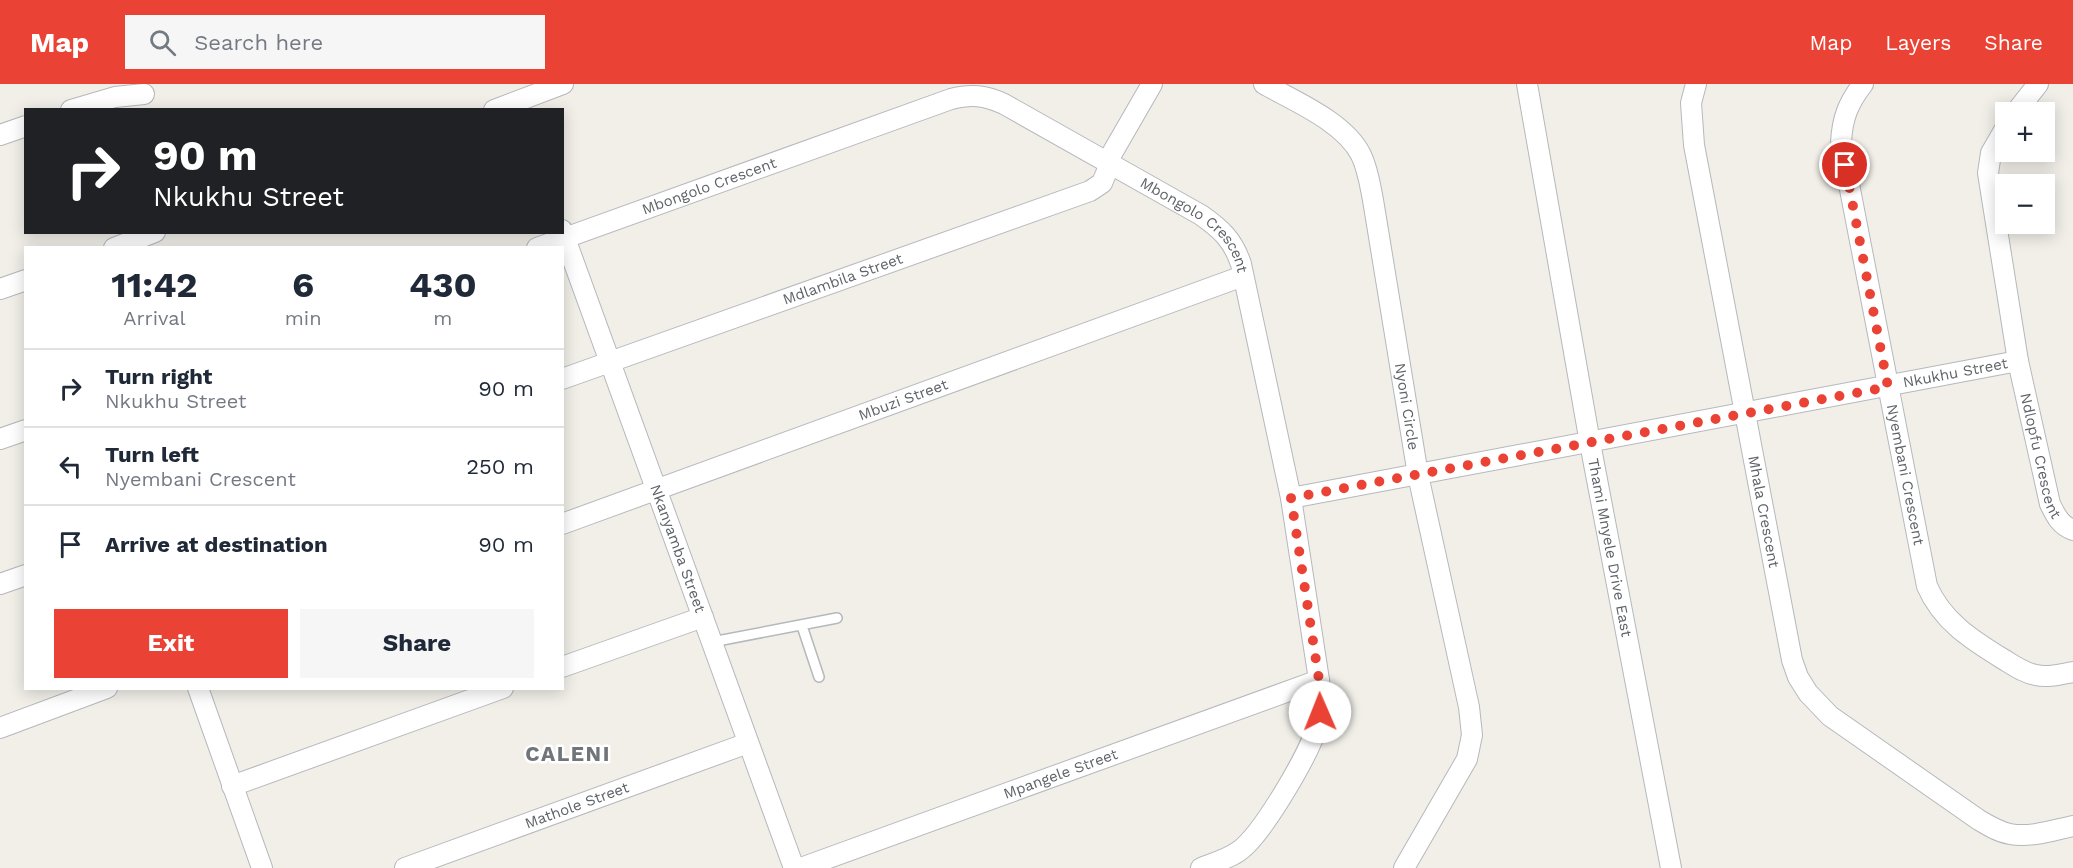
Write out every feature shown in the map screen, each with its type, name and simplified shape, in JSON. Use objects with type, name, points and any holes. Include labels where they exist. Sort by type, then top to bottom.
[{"type":"street","points":[[498,108],[519,98],[563,84]]},
{"type":"street","points":[[1142,182],[1102,183],[1109,163],[1152,84]]},
{"type":"street","name":"Nyoni Circle","points":[[1264,84],[1329,121],[1344,133],[1360,153],[1366,168],[1418,475],[1468,706],[1472,735],[1467,759],[1460,775],[1404,868]]},
{"type":"street","name":"Thami Mnyele Drive East","points":[[1527,84],[1590,443],[1671,868]]},
{"type":"street","name":"Mhala Crescent","points":[[1696,84],[1691,103],[1694,145],[1792,660],[1798,677],[1808,693],[1830,716],[1970,814],[1997,830],[2011,835],[2073,826]]},
{"type":"street","name":"Nyembani Crescent","points":[[1863,84],[1847,107],[1841,143],[1927,586],[1933,600],[1955,626],[1980,645],[2027,673],[2043,676],[2073,672]]},
{"type":"street","points":[[2024,102],[2038,84]]},
{"type":"street","name":"Mbongolo Crescent","points":[[541,246],[564,234],[951,99],[970,95],[982,95],[1004,104],[1201,215],[1224,232],[1237,252],[1291,498],[1321,705],[1317,728],[1304,759],[1256,834],[1240,850],[1222,861],[1201,868]]},
{"type":"street","points":[[78,108],[115,97],[145,96]]},
{"type":"street","points":[[0,135],[24,127]]},
{"type":"street","name":"Ndlopfu Crescent","points":[[1995,145],[1990,153],[1988,173],[2018,361],[2050,504],[2058,520],[2073,530]]},
{"type":"street","name":"Mdlambila Street","points":[[564,378],[1082,194],[1102,183]]},
{"type":"street","points":[[119,246],[150,234]]},
{"type":"street","name":"Nkanyamba Street","points":[[564,234],[794,868]]},
{"type":"street","name":"Mbuzi Street","points":[[564,523],[1243,276]]},
{"type":"street","points":[[0,289],[24,281]]},
{"type":"street","name":"Nkukhu Street","points":[[1291,498],[2018,361]]},
{"type":"street","points":[[0,439],[24,431]]},
{"type":"street","points":[[0,584],[24,576]]},
{"type":"street","points":[[564,666],[703,616]]},
{"type":"street","name":"Mpangele Street","points":[[801,868],[1319,680]]},
{"type":"street","points":[[0,728],[102,690]]},
{"type":"street","points":[[199,690],[262,868]]},
{"type":"street","points":[[232,786],[497,690]]},
{"type":"street","name":"Mathole Street","points":[[405,868],[748,743]]},
{"type":"lane","points":[[712,642],[837,618]]},
{"type":"lane","points":[[802,626],[819,677]]},
{"type":"district","name":"CALENI","points":[[568,754]]},
{"type":"route","points":[[1320,712],[1319,680],[1291,498],[1888,387],[1845,165]]}]
